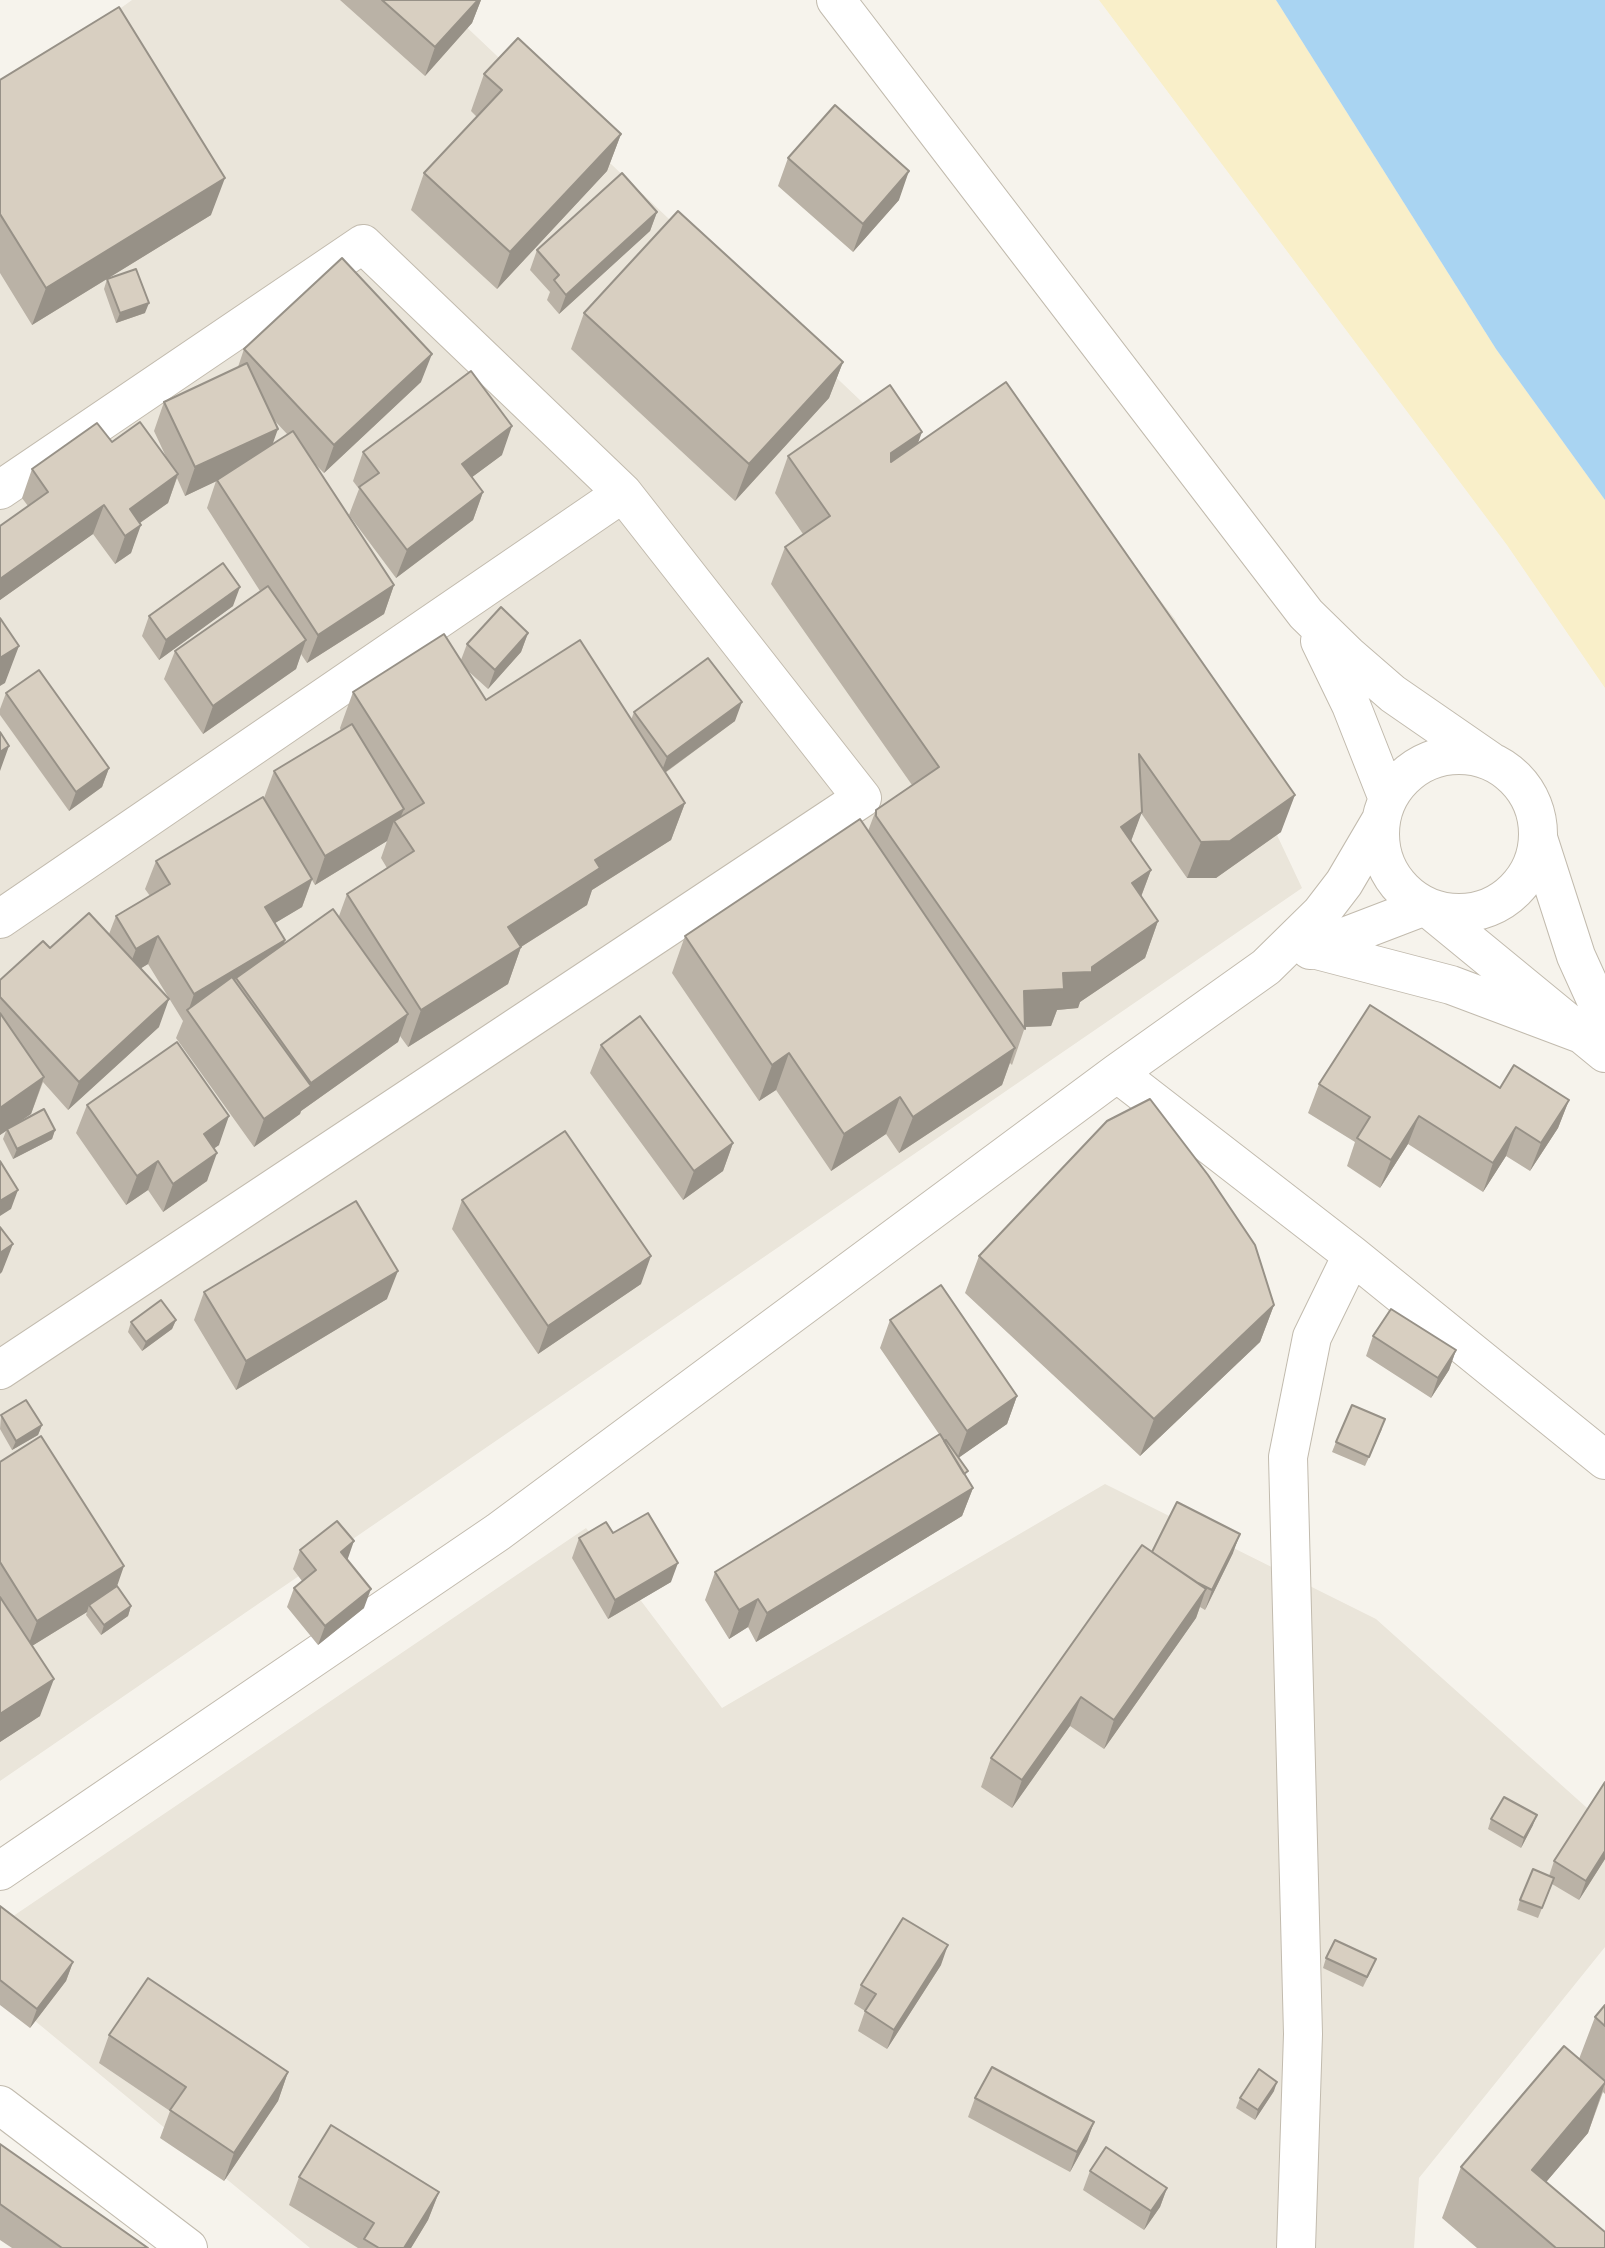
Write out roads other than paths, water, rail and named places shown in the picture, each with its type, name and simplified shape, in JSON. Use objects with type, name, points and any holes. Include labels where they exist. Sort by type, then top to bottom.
[{"type":"street","points":[[836,0],[1306,614],[1393,694],[1511,774],[1528,793],[1537,817],[1539,841],[1598,1036]]},
{"type":"street","points":[[0,490],[363,244],[623,493],[862,798],[0,1370]]},
{"type":"street","points":[[0,919],[623,493]]},
{"type":"street","points":[[1306,614],[1351,705],[1384,810],[1381,846],[1389,871],[1404,891],[1598,1036]]},
{"type":"street","points":[[0,1871],[498,1532],[1117,1073],[1266,967],[1321,913],[1344,883],[1402,780],[1421,765],[1443,756],[1467,756],[1490,761]]},
{"type":"street","points":[[1266,967],[1426,906],[1452,913],[1477,911],[1500,902],[1519,886],[1533,865],[1539,841]]},
{"type":"street","points":[[1313,949],[1451,985],[1598,1036]]},
{"type":"street","points":[[1117,1073],[1352,1255],[1605,1460]]},
{"type":"street","points":[[1296,2248],[1303,2034],[1288,1457],[1312,1337],[1352,1255]]},
{"type":"street","points":[[0,2105],[188,2248]]},
{"type":"water","points":[[1276,0],[1605,0],[1605,500],[1496,349]]}]
